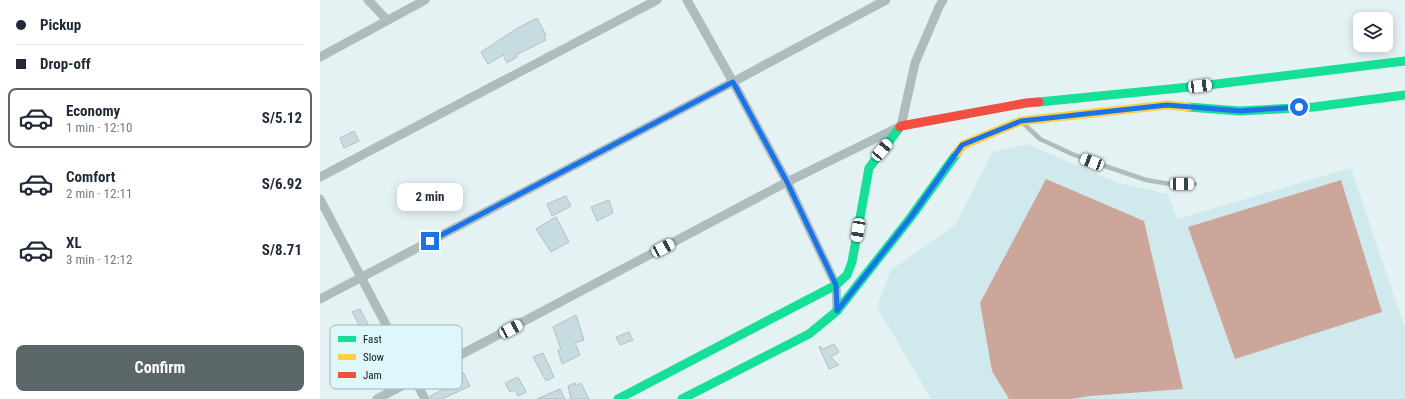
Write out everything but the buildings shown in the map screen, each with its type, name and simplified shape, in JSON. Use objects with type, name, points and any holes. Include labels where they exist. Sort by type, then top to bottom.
[{"type":"street","points":[[368,0],[387,20]]},
{"type":"street","points":[[320,57],[425,0]]},
{"type":"street","points":[[320,177],[657,0]]},
{"type":"street","points":[[687,0],[787,182],[836,285],[837,311]]},
{"type":"street","points":[[320,299],[886,0]]},
{"type":"street","points":[[618,399],[836,285],[847,275],[852,262],[869,168],[901,126],[915,63],[941,3],[951,0]]},
{"type":"street","points":[[462,355],[787,182],[901,126],[1026,103],[1200,86],[1405,61]]},
{"type":"street","points":[[682,399],[808,334],[837,311],[911,217],[962,145],[1021,121],[1167,105],[1240,111],[1314,107],[1405,95]]},
{"type":"street","points":[[320,200],[386,325]]},
{"type":"street","points":[[377,399],[397,389]]},
{"type":"street","points":[[420,389],[425,399]]},
{"type":"lane","points":[[1021,121],[1040,139],[1072,154],[1102,165],[1146,180],[1170,184],[1195,184]]},
{"type":"shaded area","points":[[1027,144],[1118,183],[1168,194],[1177,219],[1351,168],[1405,328],[1405,399],[931,399],[877,307],[891,270],[955,225],[993,152]]},
{"type":"shaded area","points":[[1046,179],[1144,221],[1183,389],[1090,396],[1071,399],[1009,399],[992,371],[980,303]]},
{"type":"shaded area","points":[[1341,180],[1382,312],[1235,359],[1188,227]]},
{"type":"traffic: fast","points":[[1039,102],[1200,86],[1405,61]]},
{"type":"traffic: fast","points":[[1188,107],[1240,111],[1314,107],[1405,95]]},
{"type":"traffic: fast","points":[[618,399],[836,285],[847,275],[852,262],[869,168],[900,127]]},
{"type":"traffic: fast","points":[[682,399],[809,334],[837,311],[911,217],[957,153]]},
{"type":"traffic: slow","points":[[957,153],[963,145],[1021,121],[1167,105],[1188,107]]},
{"type":"traffic: jam","points":[[900,127],[1026,103],[1039,102]]},
{"type":"route","points":[[430,241],[733,82],[787,182],[836,285],[837,311],[911,217],[962,145],[1021,121],[1167,105],[1240,111],[1299,107]]}]
